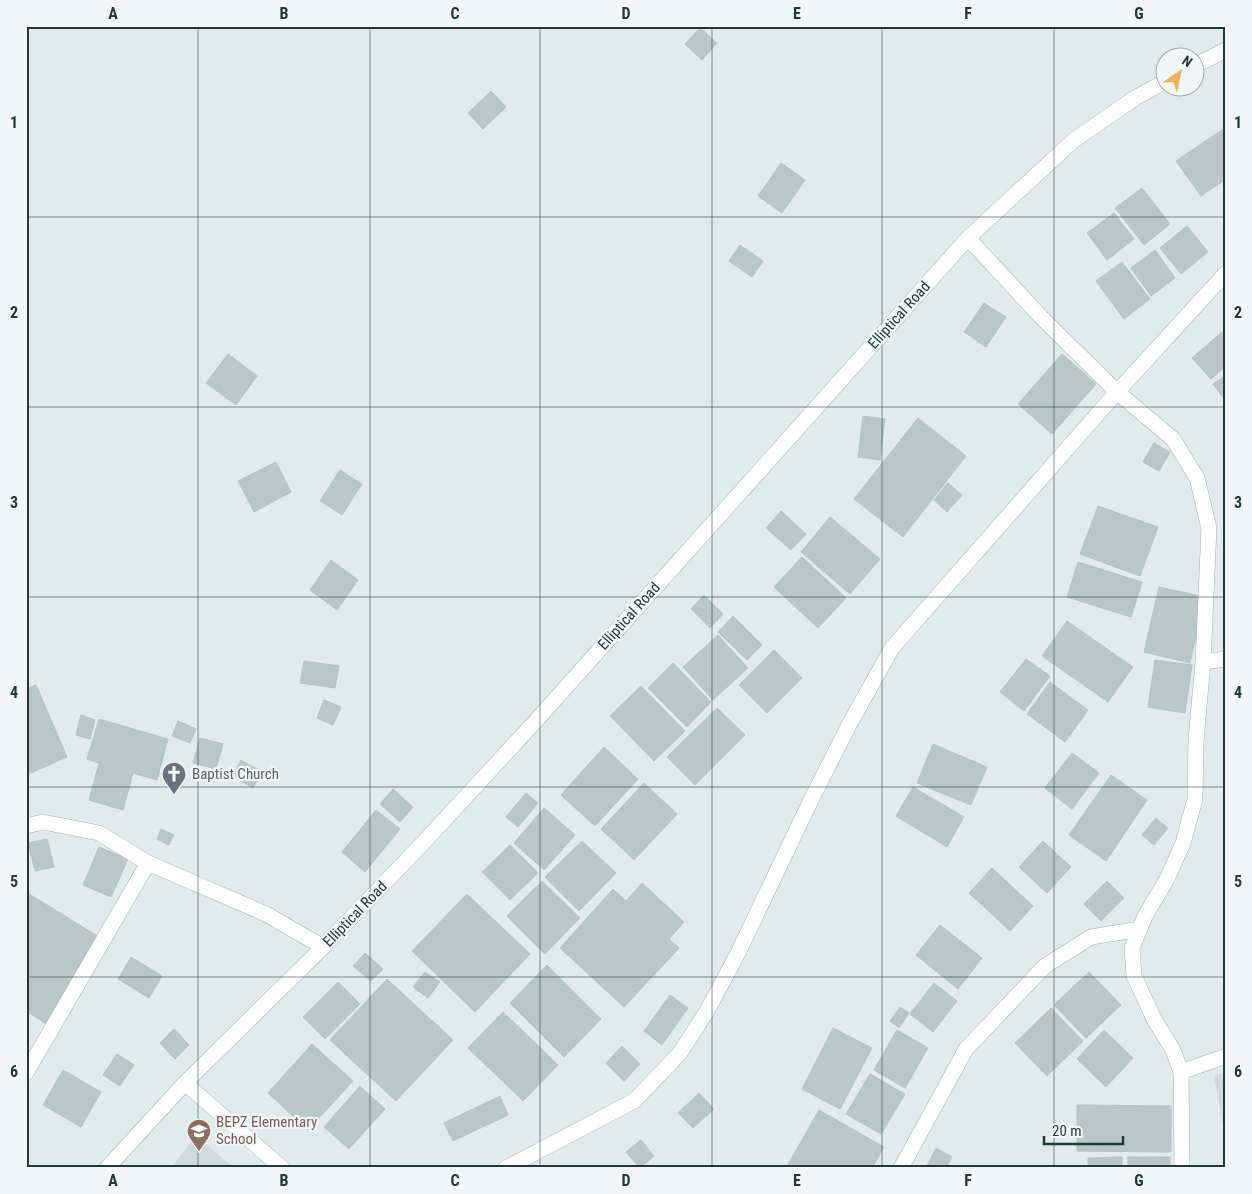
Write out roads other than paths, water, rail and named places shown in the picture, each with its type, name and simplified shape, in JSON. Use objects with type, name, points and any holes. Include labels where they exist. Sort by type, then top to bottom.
[{"type":"street","points":[[1204,61],[1226,50]]},
{"type":"street","name":"Elliptical Road","points":[[107,1168],[186,1083],[323,947],[533,724],[968,238],[1074,140],[1135,98],[1154,88]]},
{"type":"street","points":[[968,238],[1041,317],[1117,392],[1173,439],[1197,478],[1209,528],[1203,662],[1196,740],[1195,798],[1183,843],[1132,948],[1134,976],[1154,1019],[1173,1050],[1180,1072],[1182,1168]]},
{"type":"street","points":[[506,1168],[634,1101],[680,1053],[707,1011],[738,953],[811,800],[849,725],[892,648],[1117,392],[1226,273]]},
{"type":"street","points":[[1203,662],[1226,660]]},
{"type":"street","points":[[26,826],[43,822],[99,833],[148,862],[266,914],[323,947]]},
{"type":"street","points":[[26,1074],[148,862]]},
{"type":"street","points":[[901,1168],[966,1048],[1045,966],[1091,937],[1140,929]]},
{"type":"street","points":[[1180,1072],[1226,1056]]},
{"type":"street","points":[[186,1083],[282,1168]]},
{"type":"place","name":"Baptist Church","points":[[174,795]]},
{"type":"place","name":"BEPZ Elementary School","points":[[199,1152]]}]
